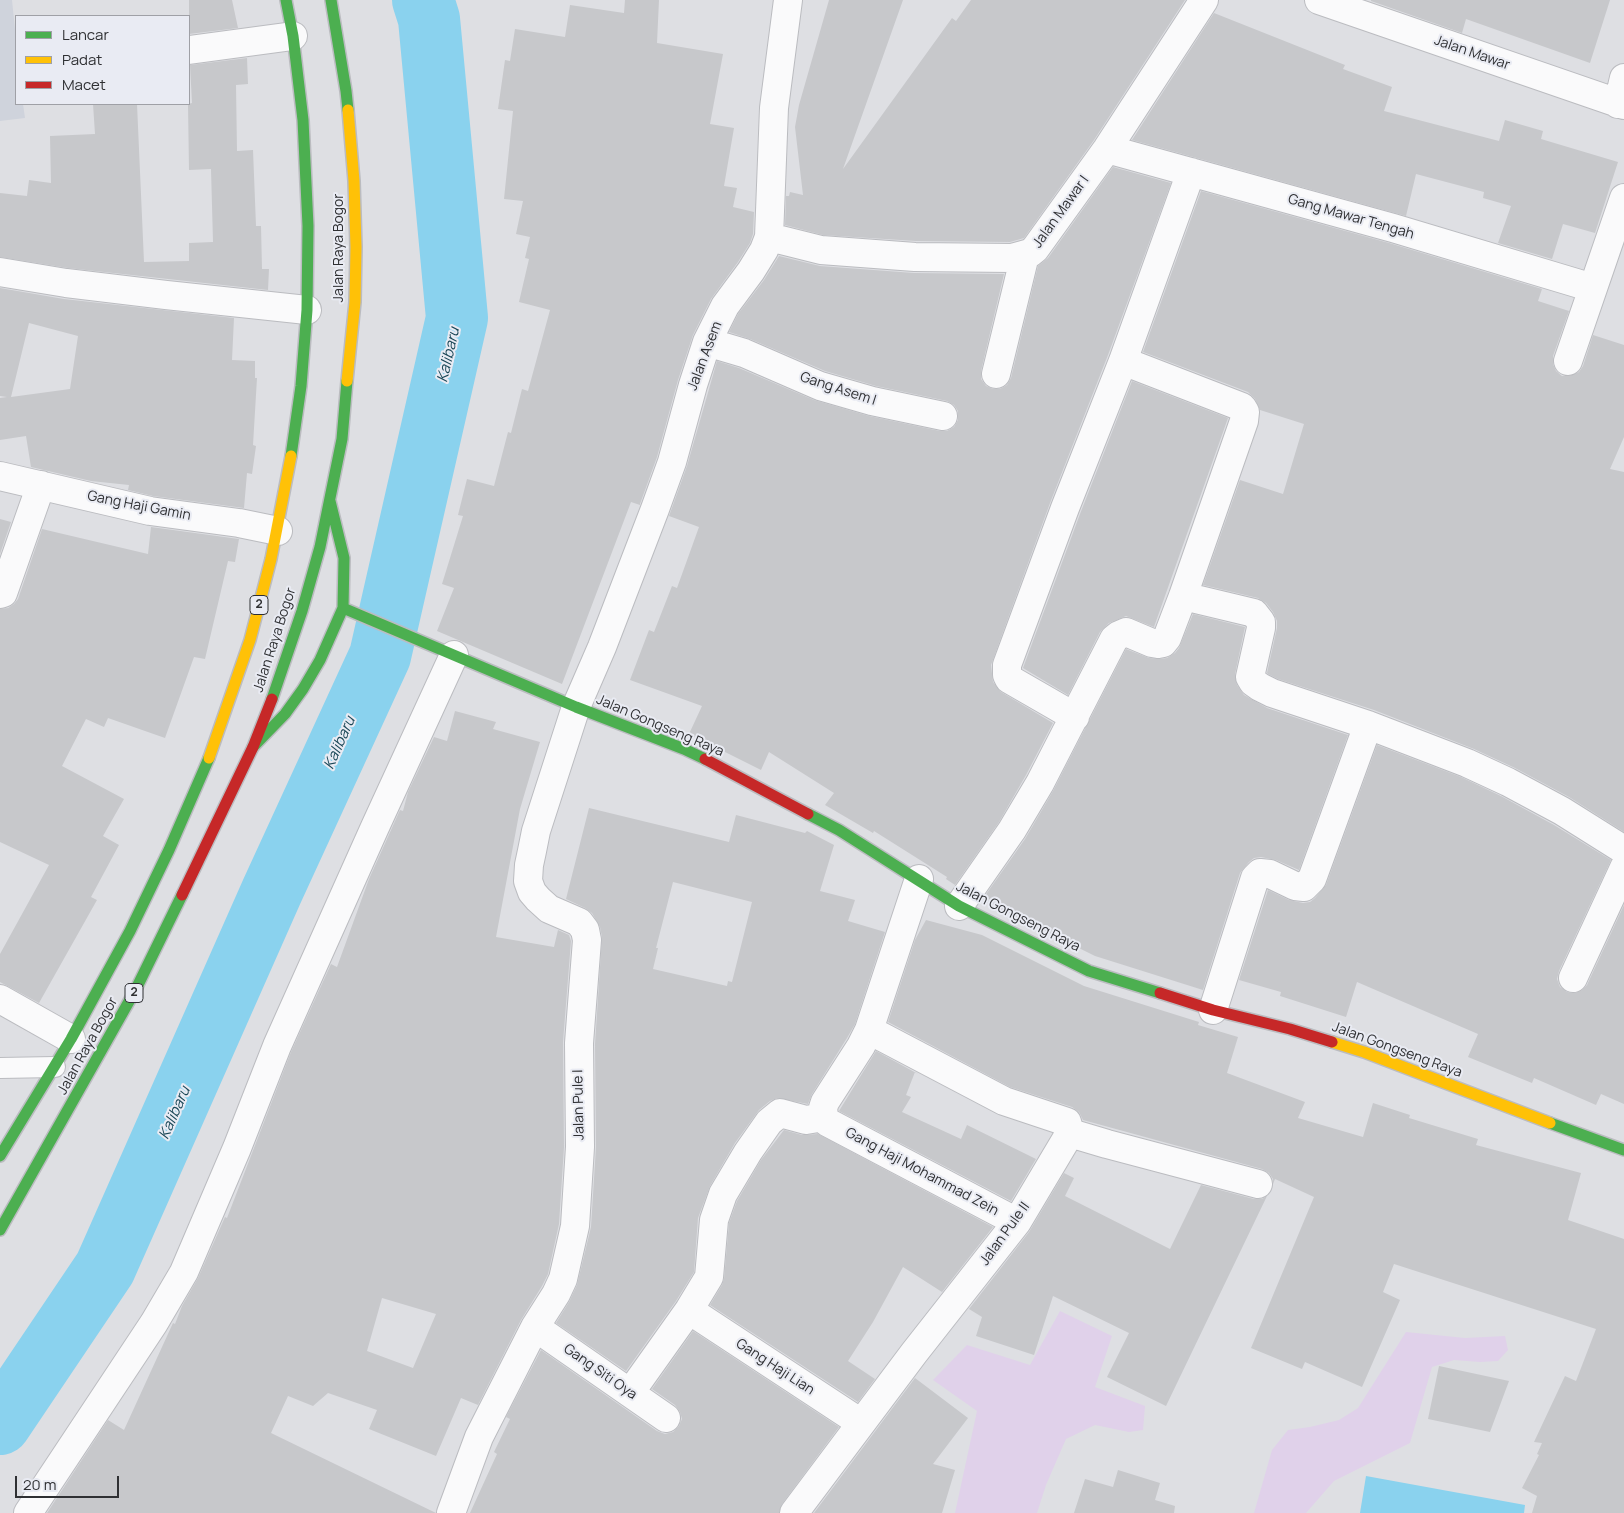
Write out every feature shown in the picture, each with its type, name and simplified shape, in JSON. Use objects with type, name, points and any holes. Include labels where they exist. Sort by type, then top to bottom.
[{"type":"main road","name":"Jalan Raya Bogor","points":[[0,1156],[55,1067],[130,931],[202,776],[250,640],[278,531],[299,405],[307,310],[308,226],[303,120],[293,36],[286,0]]},
{"type":"main road","name":"Jalan Raya Bogor","points":[[0,1230],[136,989],[178,907],[253,747],[277,685],[302,611],[320,548],[342,439],[355,302],[354,181],[346,91],[331,0]]},
{"type":"main road","points":[[253,747],[285,714],[303,689],[320,660],[343,608],[344,558],[330,501]]},
{"type":"main road","name":"Jalan Gongseng Raya","points":[[343,608],[454,656],[684,750],[759,787],[839,830],[959,906],[1089,971],[1213,1010],[1290,1029],[1364,1052],[1624,1150]]},
{"type":"street","name":"Jalan Asem","points":[[576,706],[602,647],[659,500],[672,462],[692,384],[707,342],[725,306],[764,250],[768,237],[774,108],[788,0]]},
{"type":"street","name":"Jalan Mawar I","points":[[768,237],[820,250],[915,257],[1012,258],[1025,255],[1035,249],[1107,149],[1204,0]]},
{"type":"street","name":"Jalan Mawar","points":[[1319,0],[1622,96]]},
{"type":"street","points":[[190,50],[293,36]]},
{"type":"street","name":"Gang Mawar Tengah","points":[[1107,149],[1393,228],[1594,288]]},
{"type":"street","points":[[1075,717],[1013,682],[1009,679],[1006,670],[1065,508],[1123,361],[1191,172]]},
{"type":"street","points":[[1568,361],[1624,198]]},
{"type":"street","points":[[996,374],[1025,255]]},
{"type":"street","points":[[0,272],[157,294],[307,310]]},
{"type":"street","name":"Gang Asem I","points":[[707,342],[744,353],[828,389],[872,401],[943,416]]},
{"type":"street","points":[[959,906],[1012,830],[1040,784],[1114,639],[1119,634],[1126,632],[1152,643],[1163,643],[1167,638],[1242,426],[1245,412],[1242,407],[1123,361]]},
{"type":"street","name":"Gang Haji Gamin","points":[[0,476],[150,511],[239,523],[278,531]]},
{"type":"street","points":[[0,594],[3,593],[41,485]]},
{"type":"street","points":[[1183,596],[1254,613],[1259,618],[1261,628],[1250,677],[1253,682],[1272,694],[1368,725],[1467,763],[1508,782],[1562,811],[1624,850]]},
{"type":"street","points":[[30,1512],[154,1324],[184,1272],[237,1148],[277,1046],[374,827],[454,656]]},
{"type":"street","name":"Jalan Pule I","points":[[451,1513],[479,1437],[535,1327],[556,1294],[563,1279],[575,1226],[580,1147],[579,1043],[584,968],[588,950],[585,930],[579,922],[549,909],[532,892],[528,881],[529,865],[536,831],[576,706]]},
{"type":"street","points":[[1213,1010],[1254,878],[1260,873],[1270,874],[1295,886],[1304,887],[1312,880],[1368,725]]},
{"type":"street","points":[[1573,978],[1624,868]]},
{"type":"street","points":[[630,1393],[689,1310],[709,1277],[714,1220],[723,1194],[748,1152],[769,1122],[780,1113],[806,1120],[826,1119],[823,1108],[825,1102],[861,1046],[869,1030],[919,879]]},
{"type":"street","points":[[0,999],[70,1039]]},
{"type":"street","points":[[869,1030],[1004,1101],[1068,1122],[1070,1132],[1107,1144],[1258,1184]]},
{"type":"street","name":"Gang Haji Mohammad Zein","points":[[826,1119],[1017,1222]]},
{"type":"street","name":"Jalan Pule II","points":[[794,1513],[860,1423],[1017,1222],[1070,1132]]},
{"type":"street","name":"Gang Haji Lian","points":[[689,1310],[860,1423]]},
{"type":"street","name":"Gang Siti Oya","points":[[535,1327],[666,1418]]},
{"type":"lane","points":[[0,1068],[55,1067]]},
{"type":"shaded area","points":[[0,0],[12,0],[15,29],[15,105],[23,105],[25,118],[0,121]]},
{"type":"shaded area","points":[[1060,1311],[1112,1336],[1095,1387],[1145,1406],[1143,1430],[1129,1432],[1095,1425],[1066,1439],[1046,1485],[1037,1513],[955,1513],[977,1411],[933,1380],[967,1345],[1030,1365]]},
{"type":"shaded area","points":[[1406,1332],[1465,1338],[1505,1336],[1508,1350],[1498,1361],[1454,1360],[1432,1367],[1410,1443],[1334,1481],[1306,1513],[1254,1513],[1272,1450],[1288,1430],[1339,1420],[1358,1408]]},
{"type":"water","points":[[1366,1476],[1525,1505],[1524,1513],[1360,1513]]},
{"type":"building","points":[[189,0],[232,0],[238,28],[190,34]]},
{"type":"building","points":[[625,0],[659,0],[657,43],[723,54],[710,124],[734,128],[724,186],[737,188],[733,207],[754,212],[753,234],[750,243],[738,262],[711,299],[693,335],[678,380],[657,457],[640,505],[631,502],[562,684],[437,631],[454,588],[442,584],[463,516],[458,515],[467,479],[494,486],[508,432],[511,433],[522,389],[528,391],[550,310],[519,302],[529,259],[525,258],[530,237],[516,234],[523,201],[504,199],[513,111],[498,109],[505,60],[510,61],[515,29],[565,37],[570,5],[624,13]]},
{"type":"building","points":[[829,0],[903,0],[843,169],[952,18],[956,21],[971,0],[1185,0],[1094,140],[1024,238],[1010,242],[916,241],[823,235],[785,225],[786,196],[789,196],[790,192],[803,195],[795,127],[799,105]]},
{"type":"building","points":[[1371,0],[1610,0],[1590,63],[1466,19],[1462,33]]},
{"type":"building","points":[[1214,13],[1345,65],[1343,69],[1392,87],[1384,111],[1499,141],[1505,120],[1543,131],[1541,139],[1618,162],[1595,233],[1563,224],[1552,259],[1498,243],[1511,206],[1483,198],[1484,192],[1416,174],[1406,216],[1132,140]]},
{"type":"building","points":[[247,58],[248,84],[236,85],[237,151],[253,150],[256,226],[261,226],[262,269],[269,269],[268,290],[68,268],[0,257],[0,193],[27,196],[29,180],[51,183],[50,136],[95,134],[93,105],[137,105],[144,262],[189,261],[189,243],[213,242],[211,169],[189,170],[188,105],[192,103],[190,65]]},
{"type":"building","points":[[1113,167],[1171,183],[991,665],[993,682],[1001,692],[1053,723],[999,822],[955,885],[946,879],[947,877],[874,831],[873,833],[825,805],[834,793],[769,752],[761,770],[689,734],[702,706],[630,680],[649,630],[654,632],[672,586],[677,588],[699,527],[669,516],[687,466],[717,361],[739,368],[814,400],[869,416],[940,431],[947,431],[954,427],[958,420],[958,411],[954,405],[947,401],[876,386],[825,371],[729,332],[738,314],[764,280],[779,256],[820,266],[914,273],[1004,274],[981,371],[981,379],[986,386],[1000,389],[1007,385],[1011,378],[1038,266],[1048,258]]},
{"type":"building","points":[[1201,191],[1389,243],[1542,289],[1538,301],[1569,311],[1553,356],[1553,364],[1556,371],[1562,376],[1570,376],[1579,372],[1583,366],[1593,335],[1624,345],[1624,437],[1610,469],[1624,472],[1624,832],[1569,797],[1515,768],[1474,749],[1374,710],[1278,679],[1268,674],[1277,628],[1277,621],[1273,612],[1266,603],[1258,598],[1203,585],[1240,480],[1283,494],[1304,424],[1260,410],[1255,399],[1248,392],[1143,352]]},
{"type":"building","points":[[0,288],[64,299],[234,318],[232,360],[255,361],[255,378],[257,378],[253,445],[256,446],[252,474],[247,473],[244,508],[153,496],[128,490],[129,485],[91,481],[31,467],[26,436],[0,440],[0,398],[7,397],[0,396]],"holes":[[[29,323],[78,336],[70,389],[11,397]]]},
{"type":"building","points":[[1132,381],[1228,418],[1154,627],[1126,616],[1109,623],[1100,632],[1068,695],[1023,668]]},
{"type":"building","points":[[0,519],[11,522],[0,554]]},
{"type":"building","points":[[151,527],[239,539],[235,562],[228,561],[205,659],[194,657],[165,738],[108,718],[104,727],[86,719],[62,766],[124,799],[103,836],[119,845],[91,897],[97,900],[39,1003],[0,982],[0,954],[49,865],[0,842],[0,609],[8,608],[18,599],[42,529],[148,554]]},
{"type":"building","points":[[1193,614],[1245,627],[1235,674],[1237,685],[1244,695],[1267,708],[1348,735],[1299,870],[1276,860],[1261,857],[1254,858],[1240,873],[1203,990],[1095,956],[982,900],[1025,839],[1053,791],[1126,649],[1149,658],[1167,658],[1179,648]]},
{"type":"building","points":[[455,711],[496,722],[493,729],[540,742],[520,809],[496,937],[554,947],[558,930],[569,935],[571,941],[563,1042],[564,1147],[559,1224],[548,1274],[521,1320],[478,1405],[461,1398],[436,1456],[369,1429],[377,1410],[328,1393],[313,1406],[288,1396],[271,1433],[436,1513],[47,1513],[108,1420],[124,1430],[173,1323],[175,1324],[182,1306],[198,1278],[225,1217],[227,1218],[291,1052],[331,964],[337,967],[369,879],[400,810],[403,811],[408,792],[434,737],[447,741]],"holes":[[[382,1298],[436,1314],[413,1368],[367,1351]]]},
{"type":"building","points":[[1377,745],[1461,777],[1501,796],[1554,825],[1611,860],[1557,979],[1560,987],[1567,992],[1575,993],[1587,985],[1624,905],[1624,1104],[1601,1094],[1596,1105],[1534,1078],[1532,1083],[1468,1057],[1478,1034],[1357,982],[1346,1017],[1280,996],[1281,992],[1239,980],[1268,890],[1289,900],[1303,903],[1310,902],[1326,885]]},
{"type":"building","points":[[589,808],[729,842],[736,815],[805,833],[807,831],[834,845],[820,891],[855,900],[848,921],[885,932],[855,1024],[812,1094],[808,1104],[777,1098],[770,1101],[759,1110],[735,1143],[710,1186],[698,1218],[694,1272],[676,1301],[626,1371],[556,1323],[577,1285],[591,1227],[596,1147],[595,1044],[602,937],[600,927],[592,913],[566,899]],"holes":[[[673,882],[752,902],[732,982],[728,981],[727,986],[653,969],[658,948],[656,948]]]},
{"type":"building","points":[[926,920],[982,935],[1084,986],[1199,1022],[1198,1025],[1238,1037],[1227,1073],[1305,1102],[1298,1118],[1363,1137],[1373,1103],[1410,1115],[1409,1118],[1478,1139],[1476,1145],[1581,1173],[1568,1220],[1624,1239],[1624,1513],[1532,1513],[1537,1496],[1522,1488],[1539,1455],[1537,1454],[1542,1443],[1534,1442],[1565,1376],[1576,1381],[1596,1329],[1394,1264],[1383,1292],[1400,1300],[1362,1387],[1305,1362],[1302,1369],[1251,1348],[1314,1197],[1275,1179],[1273,1184],[1273,1179],[1269,1173],[1262,1169],[1083,1120],[1079,1112],[1072,1107],[1010,1087],[888,1022],[915,940]]},
{"type":"building","points":[[876,1051],[915,1072],[906,1095],[911,1097],[902,1112],[961,1139],[967,1125],[1036,1159],[1011,1201],[839,1111]]},
{"type":"building","points":[[784,1130],[802,1135],[818,1134],[993,1227],[942,1292],[903,1267],[873,1322],[848,1361],[875,1379],[858,1402],[710,1305],[724,1279],[729,1223],[737,1201],[761,1160]]},
{"type":"building","points":[[1064,1173],[1074,1178],[1065,1196],[1170,1249],[1201,1185],[1254,1199],[1262,1199],[1267,1196],[1166,1406],[1107,1377],[1129,1333],[1053,1296],[1034,1355],[976,1336],[982,1317],[969,1309],[1029,1232]]},
{"type":"building","points":[[693,1331],[839,1427],[782,1504],[779,1513],[470,1513],[497,1454],[494,1452],[510,1419],[506,1417],[541,1350],[657,1431],[665,1434],[673,1432],[679,1426],[682,1419],[680,1412],[675,1405],[652,1389]]},
{"type":"building","points":[[1439,1366],[1509,1381],[1490,1432],[1428,1419]]},
{"type":"building","points":[[915,1378],[968,1418],[933,1464],[955,1470],[942,1513],[814,1513]]},
{"type":"building","points":[[1118,1470],[1160,1483],[1155,1500],[1175,1506],[1174,1513],[1074,1513],[1085,1479],[1113,1487]]},
{"type":"waterway","name":"Kalibaru","points":[[0,1424],[105,1268],[272,891],[380,656],[457,318],[429,19],[423,0]]},
{"type":"traffic: fast","points":[[286,0],[293,36],[303,120],[308,226],[307,310],[301,386],[291,456]]},
{"type":"traffic: fast","points":[[331,0],[348,110]]},
{"type":"traffic: fast","points":[[272,699],[302,611],[320,547],[342,439],[347,381]]},
{"type":"traffic: fast","points":[[253,747],[285,714],[303,689],[320,660],[343,608],[344,558],[330,501]]},
{"type":"traffic: fast","points":[[343,608],[576,707],[705,759]]},
{"type":"traffic: fast","points":[[0,1156],[71,1039],[130,931],[169,850],[209,758]]},
{"type":"traffic: fast","points":[[808,814],[839,830],[959,906],[1089,971],[1160,993]]},
{"type":"traffic: fast","points":[[0,1230],[136,989],[182,895]]},
{"type":"traffic: fast","points":[[1550,1123],[1624,1150]]},
{"type":"traffic: slow","points":[[347,381],[355,302],[356,247],[354,181],[348,110]]},
{"type":"traffic: slow","points":[[209,758],[250,640],[271,559],[291,456]]},
{"type":"traffic: slow","points":[[1332,1042],[1364,1052],[1550,1123]]},
{"type":"traffic: jam","points":[[182,895],[253,747],[272,699]]},
{"type":"traffic: jam","points":[[705,759],[808,814]]},
{"type":"traffic: jam","points":[[1160,993],[1213,1010],[1290,1029],[1332,1042]]}]
